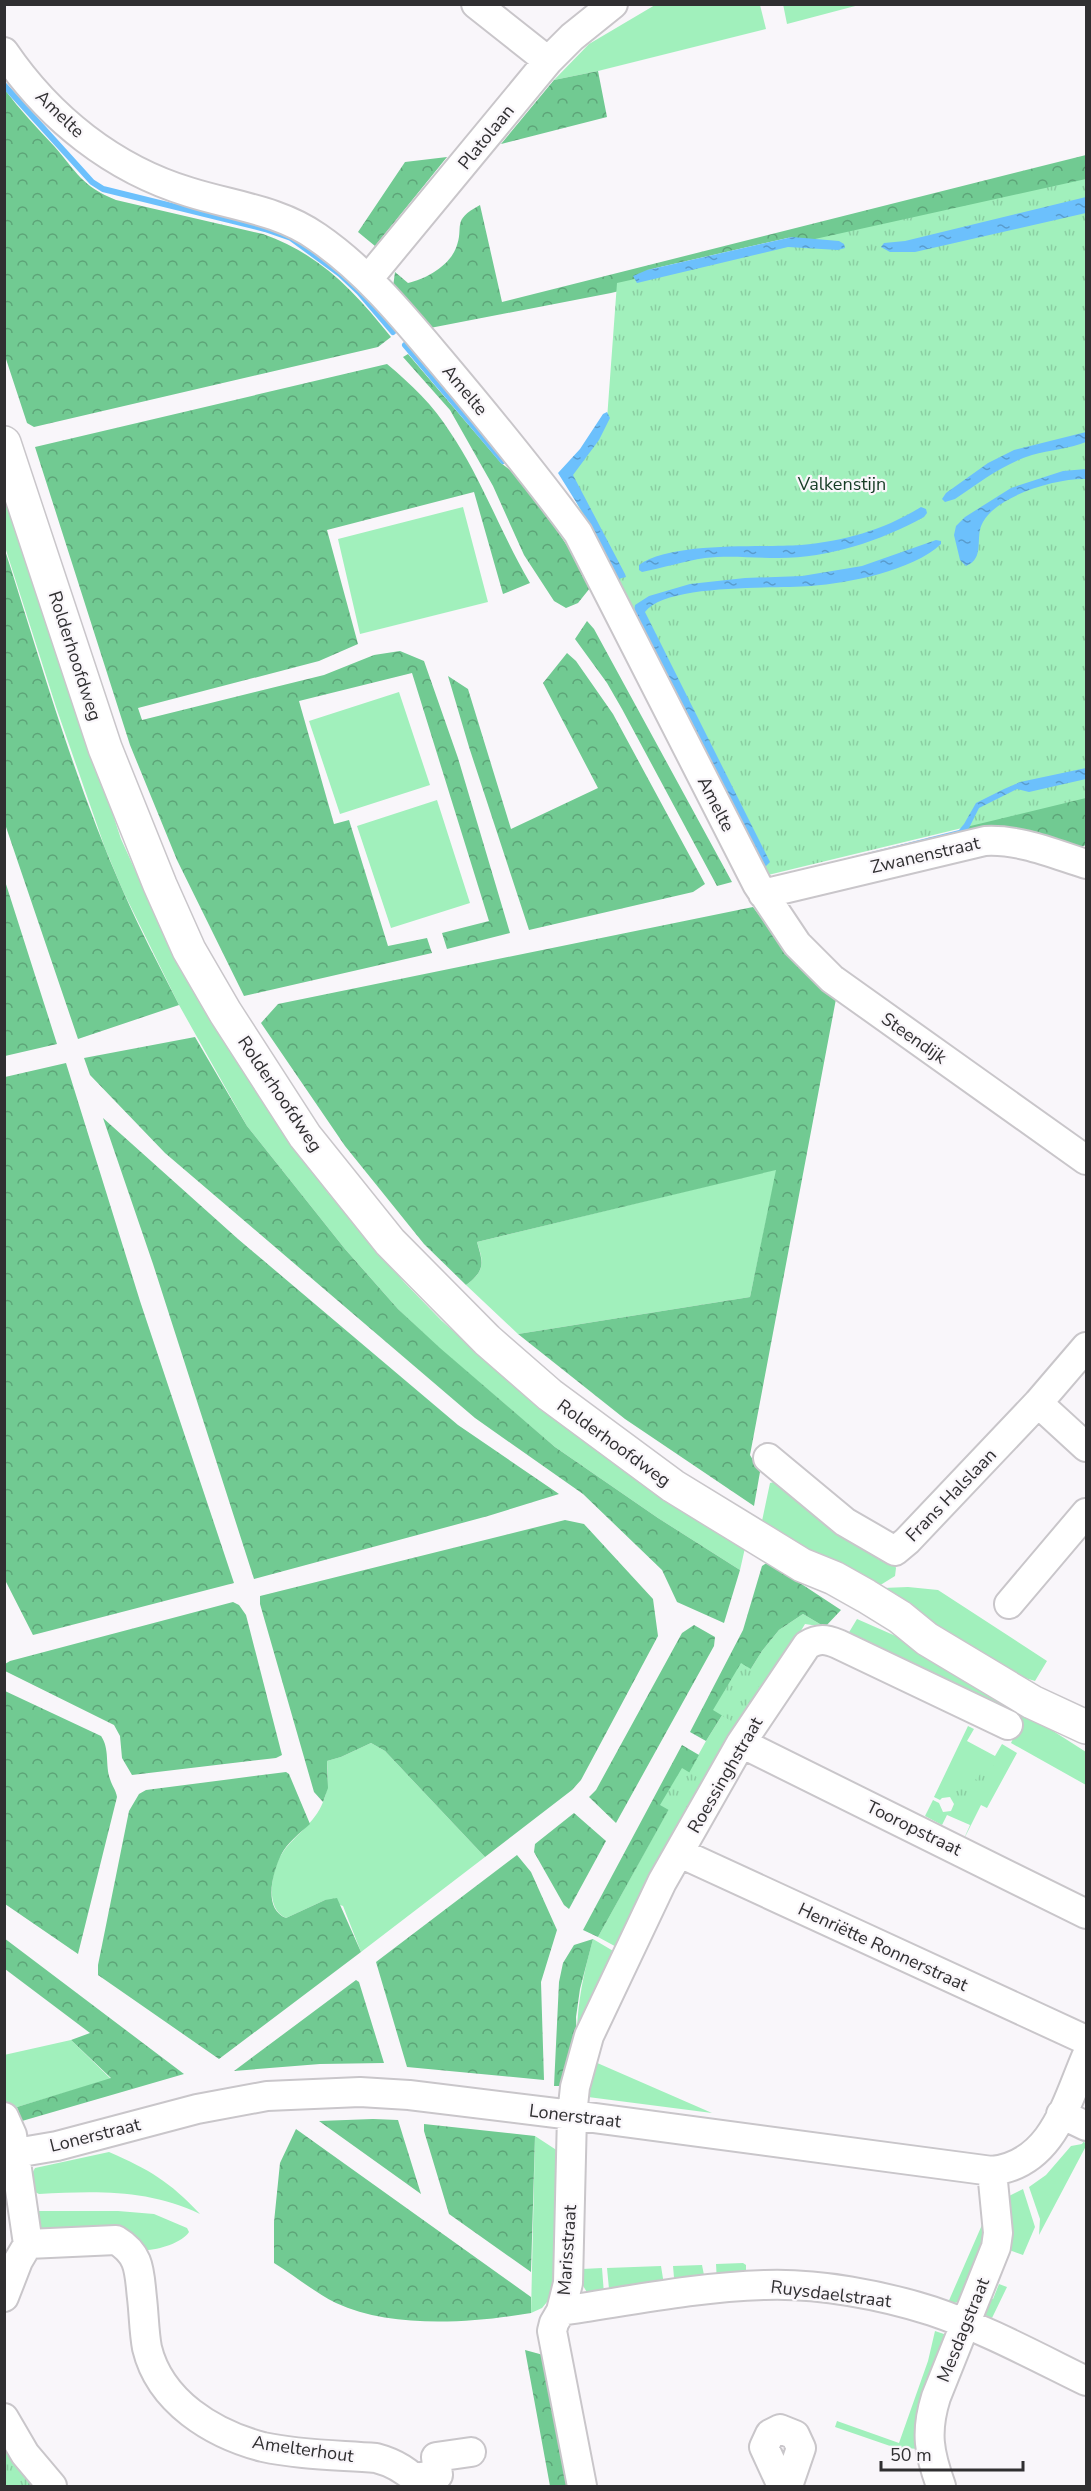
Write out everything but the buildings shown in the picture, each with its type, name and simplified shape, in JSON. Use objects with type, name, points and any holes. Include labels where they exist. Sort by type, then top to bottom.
[{"type":"main road","name":"Rolderhoofdweg","points":[[4,443],[105,748],[159,885],[189,950],[305,1136],[390,1242],[487,1340],[550,1395],[673,1486],[802,1565],[834,1578],[866,1596],[900,1617],[927,1639],[1032,1702],[1086,1728]]},
{"type":"main road","name":"Rolderhoofdweg","points":[[1032,1702],[1086,1745]]},
{"type":"street","points":[[476,4],[548,61]]},
{"type":"street","name":"Platolaan","points":[[368,279],[548,61],[572,37],[613,4]]},
{"type":"street","name":"Amelte","points":[[4,52],[58,116],[103,153],[147,178],[191,193],[239,204],[283,218],[316,236],[368,279],[488,416],[578,533],[763,894]]},
{"type":"street","name":"Zwanenstraat","points":[[763,894],[985,841],[1017,843],[1086,864]]},
{"type":"street","name":"Steendijk","points":[[763,894],[797,944],[832,979],[1086,1160]]},
{"type":"street","name":"Frans Halslaan","points":[[768,1458],[845,1522],[895,1551],[1038,1403],[1086,1347]]},
{"type":"street","points":[[1038,1403],[1086,1447]]},
{"type":"street","points":[[1010,1604],[1086,1513]]},
{"type":"street","name":"Roessinghstraat","points":[[572,2115],[575,2087],[590,2036],[662,1882],[741,1743],[807,1645],[816,1639],[838,1644],[1008,1725]]},
{"type":"street","name":"Tooropstraat","points":[[741,1743],[1086,1914]]},
{"type":"street","name":"Henriëtte Ronnerstraat","points":[[680,1852],[1086,2040]]},
{"type":"street","name":"Lonerstraat","points":[[9,2155],[57,2146],[198,2109],[267,2096],[360,2092],[410,2095],[572,2115],[992,2171],[1008,2169],[1032,2156],[1054,2130],[1074,2120],[1086,2057]]},
{"type":"street","name":"Marisstraat","points":[[572,2115],[569,2267],[561,2312],[552,2331],[582,2487]]},
{"type":"street","points":[[4,2117],[12,2135],[9,2155],[28,2244],[18,2261],[4,2297]]},
{"type":"street","name":"Mesdagstraat","points":[[941,2487],[929,2449],[929,2422],[936,2397],[996,2247],[998,2233],[992,2171]]},
{"type":"street","name":"Amelterhout","points":[[28,2244],[116,2240],[128,2247],[138,2263],[147,2348],[154,2366],[170,2392],[196,2416],[226,2433],[264,2447],[376,2458],[393,2462],[418,2482],[438,2475],[436,2457],[471,2452]]},
{"type":"street","name":"Ruysdaelstraat","points":[[561,2312],[712,2289],[767,2285],[827,2290],[874,2297],[932,2311],[1086,2380]]},
{"type":"street","points":[[4,2418],[26,2454],[52,2487]]},
{"type":"street","points":[[782,2487],[764,2447],[770,2434],[780,2429],[795,2434],[801,2448],[788,2487]]},
{"type":"green space","points":[[783,4],[859,4],[859,5],[787,24]]},
{"type":"green space","points":[[655,5],[760,5],[766,29],[554,80],[589,44]]},
{"type":"green space","points":[[598,71],[607,117],[501,144],[554,80]]},
{"type":"green space","points":[[5,90],[80,178],[104,195],[116,200],[263,234],[283,242],[319,263],[335,276],[391,337],[378,347],[34,427],[27,423],[5,356]]},
{"type":"green space","points":[[1086,155],[1086,197],[784,251],[611,293],[430,328],[393,287],[395,272],[408,283],[429,275],[442,266],[453,255],[460,224],[465,215],[480,205],[502,302]],"holes":[[[792,237],[804,247],[647,270]]]},
{"type":"green space","points":[[447,157],[375,246],[358,232],[405,162]]},
{"type":"green space","name":"Valkenstijn","points":[[1086,179],[1086,798],[768,875],[566,482],[607,419],[617,283]]},
{"type":"green space","points":[[408,354],[501,463],[524,481],[586,574],[590,588],[578,603],[566,608],[554,601],[524,555],[493,486],[450,410],[403,357]]},
{"type":"green space","points":[[387,364],[422,396],[450,432],[472,469],[530,583],[503,594],[474,492],[327,530],[358,644],[319,661],[138,708],[142,720],[324,675],[374,655],[400,651],[424,661],[458,758],[510,933],[447,949],[442,933],[489,921],[412,673],[299,701],[334,824],[349,820],[388,946],[427,938],[432,953],[244,996],[177,860],[130,745],[35,447]]},
{"type":"green space","points":[[4,483],[121,839],[161,927],[220,1034],[328,1193],[404,1282],[442,1321],[519,1389],[622,1469],[745,1548],[740,1570],[658,1518],[555,1447],[439,1348],[398,1309],[345,1249],[247,1126],[179,1005],[123,891],[105,848],[56,707],[5,547]]},
{"type":"green space","points":[[463,507],[488,602],[360,634],[338,539]]},
{"type":"green space","points":[[4,547],[59,720],[105,849],[143,934],[179,1005],[78,1039],[5,824]]},
{"type":"green space","points":[[587,621],[594,629],[732,882],[717,886],[622,709],[607,683],[575,639]]},
{"type":"green space","points":[[567,653],[576,661],[613,714],[705,884],[693,892],[529,930],[448,676],[468,689],[511,829],[598,788],[543,683]]},
{"type":"green space","points":[[399,692],[430,785],[340,814],[309,721]]},
{"type":"green space","points":[[1086,779],[1086,845],[1072,850],[957,835],[978,808]]},
{"type":"green space","points":[[437,800],[470,903],[391,928],[357,826]]},
{"type":"green space","points":[[5,881],[57,1044],[4,1056]]},
{"type":"green space","points":[[753,907],[791,958],[836,999],[750,1455],[760,1472],[754,1506],[625,1419],[518,1334],[750,1297],[776,1170],[477,1242],[481,1255],[480,1270],[466,1285],[424,1244],[345,1146],[261,1023],[278,1004]]},
{"type":"green space","points":[[195,1037],[247,1126],[345,1249],[398,1309],[555,1447],[658,1518],[740,1570],[724,1623],[677,1602],[662,1570],[583,1494],[475,1418],[165,1153],[90,1075],[84,1058]]},
{"type":"green space","points":[[66,1063],[140,1301],[234,1583],[33,1635],[4,1578],[5,1077]]},
{"type":"green space","points":[[103,1118],[238,1239],[458,1425],[559,1494],[488,1516],[254,1579],[153,1264]]},
{"type":"green space","points":[[777,1169],[750,1297],[518,1334],[466,1285],[480,1271],[482,1261],[477,1242]]},
{"type":"green space","points":[[774,1482],[817,1515],[894,1563],[895,1576],[874,1589],[765,1527],[762,1521],[770,1483]]},
{"type":"green space","points":[[565,1520],[584,1524],[653,1599],[658,1636],[581,1780],[572,1790],[485,1857],[385,1751],[371,1743],[327,1761],[328,1788],[323,1802],[314,1792],[260,1604],[260,1596]]},
{"type":"green space","points":[[768,1562],[841,1610],[825,1627],[803,1614],[779,1630],[762,1651],[706,1741],[690,1732],[743,1630],[762,1566]]},
{"type":"green space","points":[[908,1587],[938,1590],[1047,1661],[1035,1681],[1002,1671],[883,1588]]},
{"type":"green space","points":[[233,1602],[239,1605],[246,1615],[282,1755],[276,1758],[132,1775],[122,1758],[120,1736],[114,1725],[5,1671],[5,1664],[10,1661]]},
{"type":"green space","points":[[803,1614],[825,1627],[805,1624],[769,1684],[622,1950],[598,1937],[706,1741],[762,1651],[779,1630]]},
{"type":"green space","points":[[857,1619],[923,1648],[1086,1752],[1086,1785],[1011,1743],[1020,1724],[848,1634]]},
{"type":"green space","points":[[694,1625],[715,1637],[714,1646],[616,1823],[589,1797],[596,1790],[682,1633]]},
{"type":"green space","points":[[741,1663],[764,1677],[736,1724],[713,1710]]},
{"type":"green space","points":[[5,1691],[101,1736],[106,1746],[109,1774],[117,1797],[78,1954],[5,1904]]},
{"type":"green space","points":[[968,1726],[974,1729],[967,1741],[995,1756],[1002,1744],[1017,1753],[987,1808],[981,1805],[963,1841],[970,1825],[947,1815],[942,1825],[925,1816],[933,1800],[939,1803],[943,1812],[951,1811],[954,1804],[950,1797],[940,1800],[934,1797]]},
{"type":"green space","points":[[371,1743],[385,1751],[485,1857],[361,1952],[343,1906],[325,1900],[286,1918],[275,1906],[272,1888],[275,1868],[283,1852],[310,1823],[323,1802],[327,1787],[327,1761]]},
{"type":"green space","points":[[682,1745],[699,1755],[598,1937],[583,1930]]},
{"type":"green space","points":[[986,1762],[996,1767],[977,1805],[946,1792],[958,1769],[977,1780]]},
{"type":"green space","points":[[682,1768],[702,1780],[681,1817],[660,1805]]},
{"type":"green space","points":[[286,1772],[289,1774],[310,1824],[281,1855],[273,1881],[274,1907],[286,1918],[325,1900],[337,1898],[361,1952],[219,2059],[98,1975],[98,1965],[129,1811],[139,1794],[146,1790]]},
{"type":"green space","points":[[574,1813],[606,1841],[569,1909],[564,1905],[534,1852],[535,1844]]},
{"type":"green space","points":[[517,1855],[531,1872],[557,1930],[541,1982],[544,2080],[407,2067],[376,1962]]},
{"type":"green space","points":[[4,1938],[184,2074],[22,2121],[17,2107],[111,2078],[71,2040],[90,2033],[5,1969]]},
{"type":"green space","points":[[593,1939],[620,1955],[577,2046],[581,1992]]},
{"type":"green space","points":[[593,1939],[580,1989],[576,2017],[577,2046],[568,2086],[554,2086],[559,1982],[563,1963],[574,1945]]},
{"type":"green space","points":[[356,1980],[359,1982],[384,2063],[320,2064],[234,2071]]},
{"type":"green space","points":[[71,2040],[111,2079],[17,2107],[19,2112],[11,2114],[5,2103],[4,2055]]},
{"type":"green space","points":[[595,2062],[712,2113],[588,2097]]},
{"type":"green space","points":[[398,2120],[421,2194],[319,2121]]},
{"type":"green space","points":[[424,2124],[535,2136],[531,2272],[449,2214],[424,2131]]},
{"type":"green space","points":[[296,2129],[531,2297],[531,2313],[432,2322],[382,2317],[336,2303],[274,2263],[274,2222],[280,2163]]},
{"type":"green space","points":[[535,2136],[561,2153],[552,2296],[542,2308],[531,2313]]},
{"type":"green space","points":[[1084,2141],[1086,2146],[1039,2235],[1040,2219],[1029,2187],[1046,2175],[1071,2146],[1082,2144]]},
{"type":"green space","points":[[109,2152],[158,2177],[200,2214],[161,2200],[141,2196],[101,2192],[39,2194],[31,2190],[28,2181],[35,2168]]},
{"type":"green space","points":[[1023,2189],[1035,2227],[1023,2255],[1004,2248],[1003,2199]]},
{"type":"green space","points":[[37,2211],[118,2211],[154,2214],[187,2228],[189,2232],[181,2240],[161,2248],[148,2250],[119,2248],[46,2235],[37,2228]]},
{"type":"green space","points":[[985,2218],[990,2240],[958,2302],[947,2305]]},
{"type":"green space","points":[[743,2263],[746,2265],[746,2280],[717,2283],[716,2264]]},
{"type":"green space","points":[[702,2265],[706,2285],[675,2289],[673,2266]]},
{"type":"green space","points":[[661,2266],[665,2291],[610,2299],[607,2268]]},
{"type":"green space","points":[[602,2268],[604,2294],[588,2294],[582,2284],[582,2269]]},
{"type":"green space","points":[[999,2284],[1007,2287],[992,2318],[979,2312],[987,2297],[993,2299]]},
{"type":"green space","points":[[935,2331],[944,2334],[946,2340],[918,2449],[893,2447],[835,2427],[837,2421],[899,2443],[928,2361]]},
{"type":"green space","points":[[525,2350],[547,2356],[573,2486],[550,2486]]},
{"type":"green space","points":[[4,2436],[41,2486],[5,2486]]},
{"type":"water","points":[[1086,197],[1086,213],[915,252],[890,252],[881,247],[884,243],[905,241]]},
{"type":"water","points":[[792,237],[839,241],[844,244],[845,248],[838,250],[788,247],[637,283],[633,276],[647,270]]},
{"type":"water","points":[[607,412],[610,418],[599,440],[573,475],[625,574],[626,577],[618,579],[591,526],[558,473],[580,449],[603,414]]},
{"type":"water","points":[[1086,432],[1086,442],[1021,459],[992,474],[955,499],[945,502],[942,499],[946,493],[988,463],[1014,450]]},
{"type":"water","points":[[1086,469],[1086,479],[1045,485],[1001,504],[983,522],[976,558],[966,566],[960,560],[954,535],[956,526],[965,517],[1011,488],[1063,471]]},
{"type":"water","points":[[921,507],[926,509],[927,513],[907,526],[872,541],[835,551],[779,558],[714,557],[642,572],[639,570],[639,565],[654,557],[672,552],[717,547],[801,545],[833,541],[878,528]]},
{"type":"water","points":[[936,540],[941,541],[941,544],[914,562],[861,579],[811,586],[698,592],[675,596],[657,603],[645,612],[770,862],[765,867],[761,864],[634,613],[635,605],[649,596],[690,584],[745,578],[802,576],[862,566]]},
{"type":"water","points":[[1086,768],[1086,779],[1029,792],[1017,789],[979,808],[969,828],[962,833],[804,871],[804,869],[959,830],[976,803],[1004,789],[1020,782]]},
{"type":"waterway","points":[[4,85],[92,182],[103,189],[265,229],[291,238],[340,274],[359,292],[393,332]]},
{"type":"waterway","points":[[405,345],[503,461]]}]
